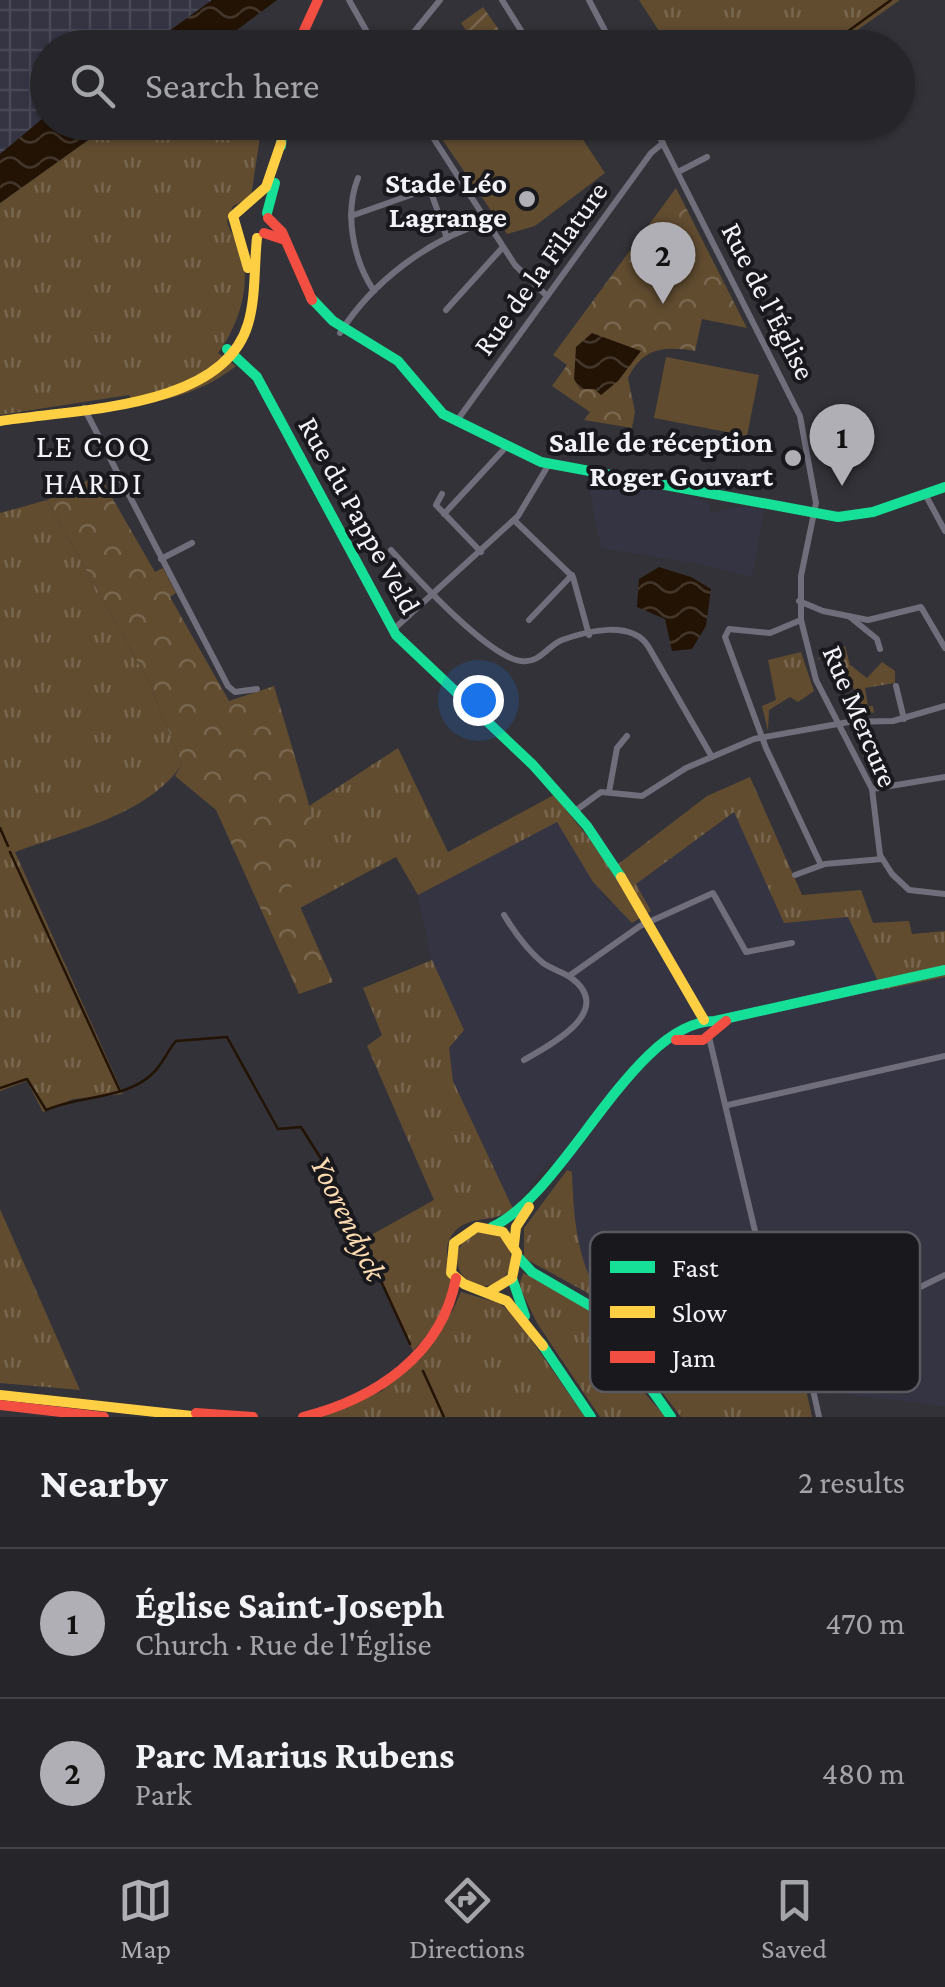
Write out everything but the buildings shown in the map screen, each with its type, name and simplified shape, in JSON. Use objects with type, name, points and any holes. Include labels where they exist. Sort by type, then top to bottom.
[{"type":"main road","points":[[304,30],[318,0]]},
{"type":"main road","points":[[0,421],[120,401],[201,379],[233,346],[253,306],[260,235],[280,168],[281,140]]},
{"type":"main road","points":[[233,346],[248,294],[240,236],[233,216],[269,182],[281,143]]},
{"type":"main road","points":[[250,203],[268,215],[319,313],[341,330],[398,361],[430,404],[456,422],[549,464],[814,514],[855,516],[945,487]]},
{"type":"main road","points":[[240,236],[279,235],[288,248]]},
{"type":"main road","name":"Rue du Pappe Veld","points":[[233,346],[248,352],[256,377],[392,630],[575,811],[650,921],[700,1030]]},
{"type":"main road","points":[[304,1417],[360,1400],[402,1370],[438,1325],[452,1298],[456,1278],[450,1260],[456,1241],[474,1227],[492,1227],[517,1212],[631,1074],[661,1046],[746,1012],[945,970]]},
{"type":"main road","points":[[543,1346],[520,1307],[512,1278],[517,1224],[552,1173]]},
{"type":"main road","points":[[492,1227],[507,1236],[526,1267],[590,1306]]},
{"type":"main road","points":[[456,1278],[471,1290],[489,1292],[508,1302],[592,1417]]},
{"type":"main road","points":[[489,1292],[512,1278]]},
{"type":"main road","points":[[648,1392],[671,1417]]},
{"type":"main road","points":[[0,1395],[201,1417]]},
{"type":"main road","points":[[0,1406],[104,1417]]},
{"type":"main road","points":[[170,1414],[253,1417]]},
{"type":"street","points":[[349,0],[366,30]]},
{"type":"street","points":[[416,30],[440,0]]},
{"type":"street","points":[[502,0],[521,30]]},
{"type":"street","points":[[589,0],[605,30]]},
{"type":"street","points":[[435,140],[522,274],[547,296]]},
{"type":"street","name":"Rue de l'Église","points":[[661,140],[792,395],[805,437],[814,514]]},
{"type":"street","name":"Rue de la Filature","points":[[456,422],[651,153],[663,143]]},
{"type":"street","points":[[678,172],[707,156]]},
{"type":"street","points":[[358,178],[352,216],[358,256],[374,290]]},
{"type":"street","points":[[352,216],[427,191],[448,238]]},
{"type":"street","points":[[341,330],[374,290],[448,238],[487,222]]},
{"type":"street","points":[[446,310],[503,246]]},
{"type":"street","points":[[84,407],[231,690],[257,689]]},
{"type":"street","points":[[444,514],[507,446]]},
{"type":"street","points":[[392,630],[514,520],[533,498],[549,464]]},
{"type":"street","points":[[442,494],[435,503],[481,552]]},
{"type":"street","points":[[925,494],[945,532]]},
{"type":"street","name":"Rue Mercure","points":[[814,514],[799,600],[801,620],[816,680],[872,789],[882,859]]},
{"type":"street","points":[[514,520],[572,574],[589,635]]},
{"type":"street","points":[[161,559],[192,544]]},
{"type":"street","points":[[392,550],[434,596],[519,661],[537,659],[561,640],[623,629],[644,639],[712,757]]},
{"type":"street","points":[[528,620],[572,574]]},
{"type":"street","points":[[799,600],[864,619],[922,608],[945,648]]},
{"type":"street","points":[[850,616],[877,639],[880,649]]},
{"type":"street","points":[[801,620],[770,634],[726,631],[728,650],[763,738],[820,865]]},
{"type":"street","points":[[896,686],[904,718]]},
{"type":"street","points":[[575,811],[598,793],[642,796],[712,757],[763,738],[840,723],[904,718],[945,706]]},
{"type":"street","points":[[609,792],[617,748],[627,736]]},
{"type":"street","points":[[872,789],[945,777]]},
{"type":"street","points":[[795,874],[820,865],[882,859],[894,878],[913,892],[945,894]]},
{"type":"street","points":[[569,976],[576,967],[650,921],[715,893],[748,953],[792,943]]},
{"type":"street","points":[[504,915],[532,953],[569,976],[584,1002],[580,1020],[570,1033],[524,1060]]},
{"type":"street","points":[[700,1030],[717,1060],[756,1232]]},
{"type":"street","points":[[728,1105],[945,1056]]},
{"type":"street","points":[[920,1287],[945,1275]]},
{"type":"street","points":[[814,1392],[819,1417]]},
{"type":"shaded area","points":[[0,0],[212,0],[171,30],[30,30],[30,129],[0,154]]},
{"type":"shaded area","points":[[587,478],[691,496],[710,504],[711,513],[744,506],[764,510],[752,577],[601,548]]},
{"type":"shaded area","points":[[735,812],[784,923],[848,917],[882,990],[945,977],[945,1406],[825,1392],[920,1392],[920,1232],[590,1232],[590,1280],[581,1265],[574,1228],[572,1172],[549,1161],[513,1209],[453,1081],[449,1048],[464,1030],[434,972],[418,895],[557,821],[608,902]]},
{"type":"green space","points":[[639,0],[900,0],[857,30],[658,30]]},
{"type":"green space","points":[[483,7],[499,30],[466,30],[461,23]]},
{"type":"green space","points":[[88,140],[259,140],[251,197],[233,206],[227,221],[243,257],[245,286],[233,328],[218,353],[236,366],[201,388],[150,403],[135,406],[129,395],[0,415],[0,203]]},
{"type":"green space","name":"Stade Léo Lagrange","points":[[443,140],[583,140],[605,173],[535,226],[507,234]]},
{"type":"green space","points":[[676,188],[747,328],[702,319],[695,351],[665,349],[641,360],[628,378],[635,412],[632,428],[584,420],[590,412],[552,386],[567,365],[553,355]]},
{"type":"green space","points":[[666,357],[759,375],[747,436],[654,418]]},
{"type":"green space","points":[[99,475],[155,572],[163,568],[176,593],[170,597],[229,701],[274,686],[308,801],[317,849],[281,863],[333,982],[299,994],[216,810],[175,776],[182,764],[149,682],[47,500]]},
{"type":"green space","points":[[47,500],[149,682],[182,764],[168,782],[129,809],[15,852],[123,1094],[73,1099],[43,1112],[27,1081],[0,1091],[0,513]]},
{"type":"green space","points":[[845,646],[850,665],[867,678],[882,662],[895,671],[895,683],[865,688],[868,706],[873,706],[874,713],[864,712],[864,717],[845,714],[862,705],[837,655],[815,660]]},
{"type":"green space","points":[[801,652],[814,691],[798,702],[790,697],[769,710],[768,731],[762,706],[776,700],[768,660]]},
{"type":"green space","points":[[398,748],[448,852],[554,795],[613,868],[707,796],[750,777],[802,895],[861,890],[873,923],[909,921],[912,934],[945,931],[945,977],[882,990],[848,917],[784,923],[734,812],[636,884],[651,911],[632,923],[593,882],[557,822],[418,895],[396,857],[300,908],[280,863],[316,849],[309,806]]},
{"type":"green space","points":[[432,960],[464,1030],[449,1048],[453,1081],[513,1209],[461,1226],[450,1238],[447,1251],[451,1283],[447,1302],[413,1351],[362,1240],[434,1200],[367,1046],[382,1035],[363,988]]},
{"type":"green space","points":[[567,1170],[572,1172],[576,1227],[590,1277],[590,1296],[524,1258],[524,1228]]},
{"type":"green space","points":[[0,1209],[80,1390],[0,1383]]},
{"type":"green space","points":[[484,1232],[503,1240],[511,1259],[503,1278],[484,1286],[465,1278],[457,1259],[465,1240]]},
{"type":"green space","points":[[523,1273],[583,1301],[590,1310],[590,1392],[643,1392],[666,1417],[600,1417],[537,1323],[519,1286]]},
{"type":"green space","points":[[461,1292],[499,1303],[515,1316],[585,1417],[321,1417],[382,1391],[452,1312]]},
{"type":"green space","points":[[662,1392],[807,1392],[812,1417],[681,1417]]},
{"type":"water","points":[[212,0],[277,0],[237,30],[171,30]]},
{"type":"water","points":[[30,129],[30,140],[88,140],[0,203],[0,154]]},
{"type":"water","points":[[592,333],[641,351],[618,381],[601,395],[594,389],[580,389],[574,379],[576,347]]},
{"type":"water","points":[[659,567],[691,577],[711,589],[706,626],[692,649],[672,651],[665,619],[637,607],[639,579]]},
{"type":"waterway","points":[[850,30],[891,0]]},
{"type":"waterway","points":[[0,828],[8,846]]},
{"type":"waterway","points":[[10,852],[120,1091]]},
{"type":"waterway","name":"Yoorendyck","points":[[0,1088],[27,1079],[46,1110],[115,1093],[141,1082],[156,1070],[176,1041],[227,1037],[278,1129],[301,1127],[335,1181],[410,1344]]},
{"type":"waterway","name":"Yoorendyck","points":[[423,1371],[444,1417]]},
{"type":"traffic: fast","points":[[281,146],[282,140]]},
{"type":"traffic: fast","points":[[267,213],[275,183]]},
{"type":"traffic: fast","points":[[311,298],[333,321],[398,361],[443,414],[541,462],[838,517],[873,512],[945,487]]},
{"type":"traffic: fast","points":[[227,349],[257,377],[396,635],[533,765],[587,826],[621,877]]},
{"type":"traffic: fast","points":[[492,1227],[520,1208],[547,1180],[628,1077],[656,1048],[685,1028],[945,970]]},
{"type":"traffic: fast","points":[[517,1256],[532,1272],[590,1306]]},
{"type":"traffic: fast","points":[[512,1278],[525,1316]]},
{"type":"traffic: fast","points":[[541,1343],[591,1417]]},
{"type":"traffic: fast","points":[[653,1392],[671,1417]]},
{"type":"traffic: slow","points":[[248,268],[233,216],[266,187],[281,143]]},
{"type":"traffic: slow","points":[[0,421],[142,400],[209,374],[233,352],[248,324],[257,238]]},
{"type":"traffic: slow","points":[[621,877],[704,1020]]},
{"type":"traffic: slow","points":[[514,1245],[516,1227],[529,1207]]},
{"type":"traffic: slow","points":[[489,1292],[512,1278],[517,1253],[503,1232],[477,1227],[454,1243],[451,1273],[464,1284],[507,1301],[543,1346]]},
{"type":"traffic: slow","points":[[0,1395],[201,1417]]},
{"type":"traffic: jam","points":[[304,30],[318,0]]},
{"type":"traffic: jam","points":[[268,218],[282,232],[312,300]]},
{"type":"traffic: jam","points":[[264,233],[282,239]]},
{"type":"traffic: jam","points":[[676,1040],[703,1040],[726,1021]]},
{"type":"traffic: jam","points":[[303,1417],[355,1399],[401,1370],[436,1330],[456,1278]]},
{"type":"traffic: jam","points":[[0,1405],[104,1417]]},
{"type":"traffic: jam","points":[[196,1413],[253,1417]]},
{"type":"place","name":"Stade Léo Lagrange","points":[[527,199]]},
{"type":"place","name":"Parc Marius Rubens","points":[[663,304]]},
{"type":"place","name":"Salle de réception Roger Gouvart","points":[[793,458]]},
{"type":"place","name":"Église Saint-Joseph","points":[[842,486]]},
{"type":"district","name":"LE COQ HARDI","points":[[94,464]]}]
